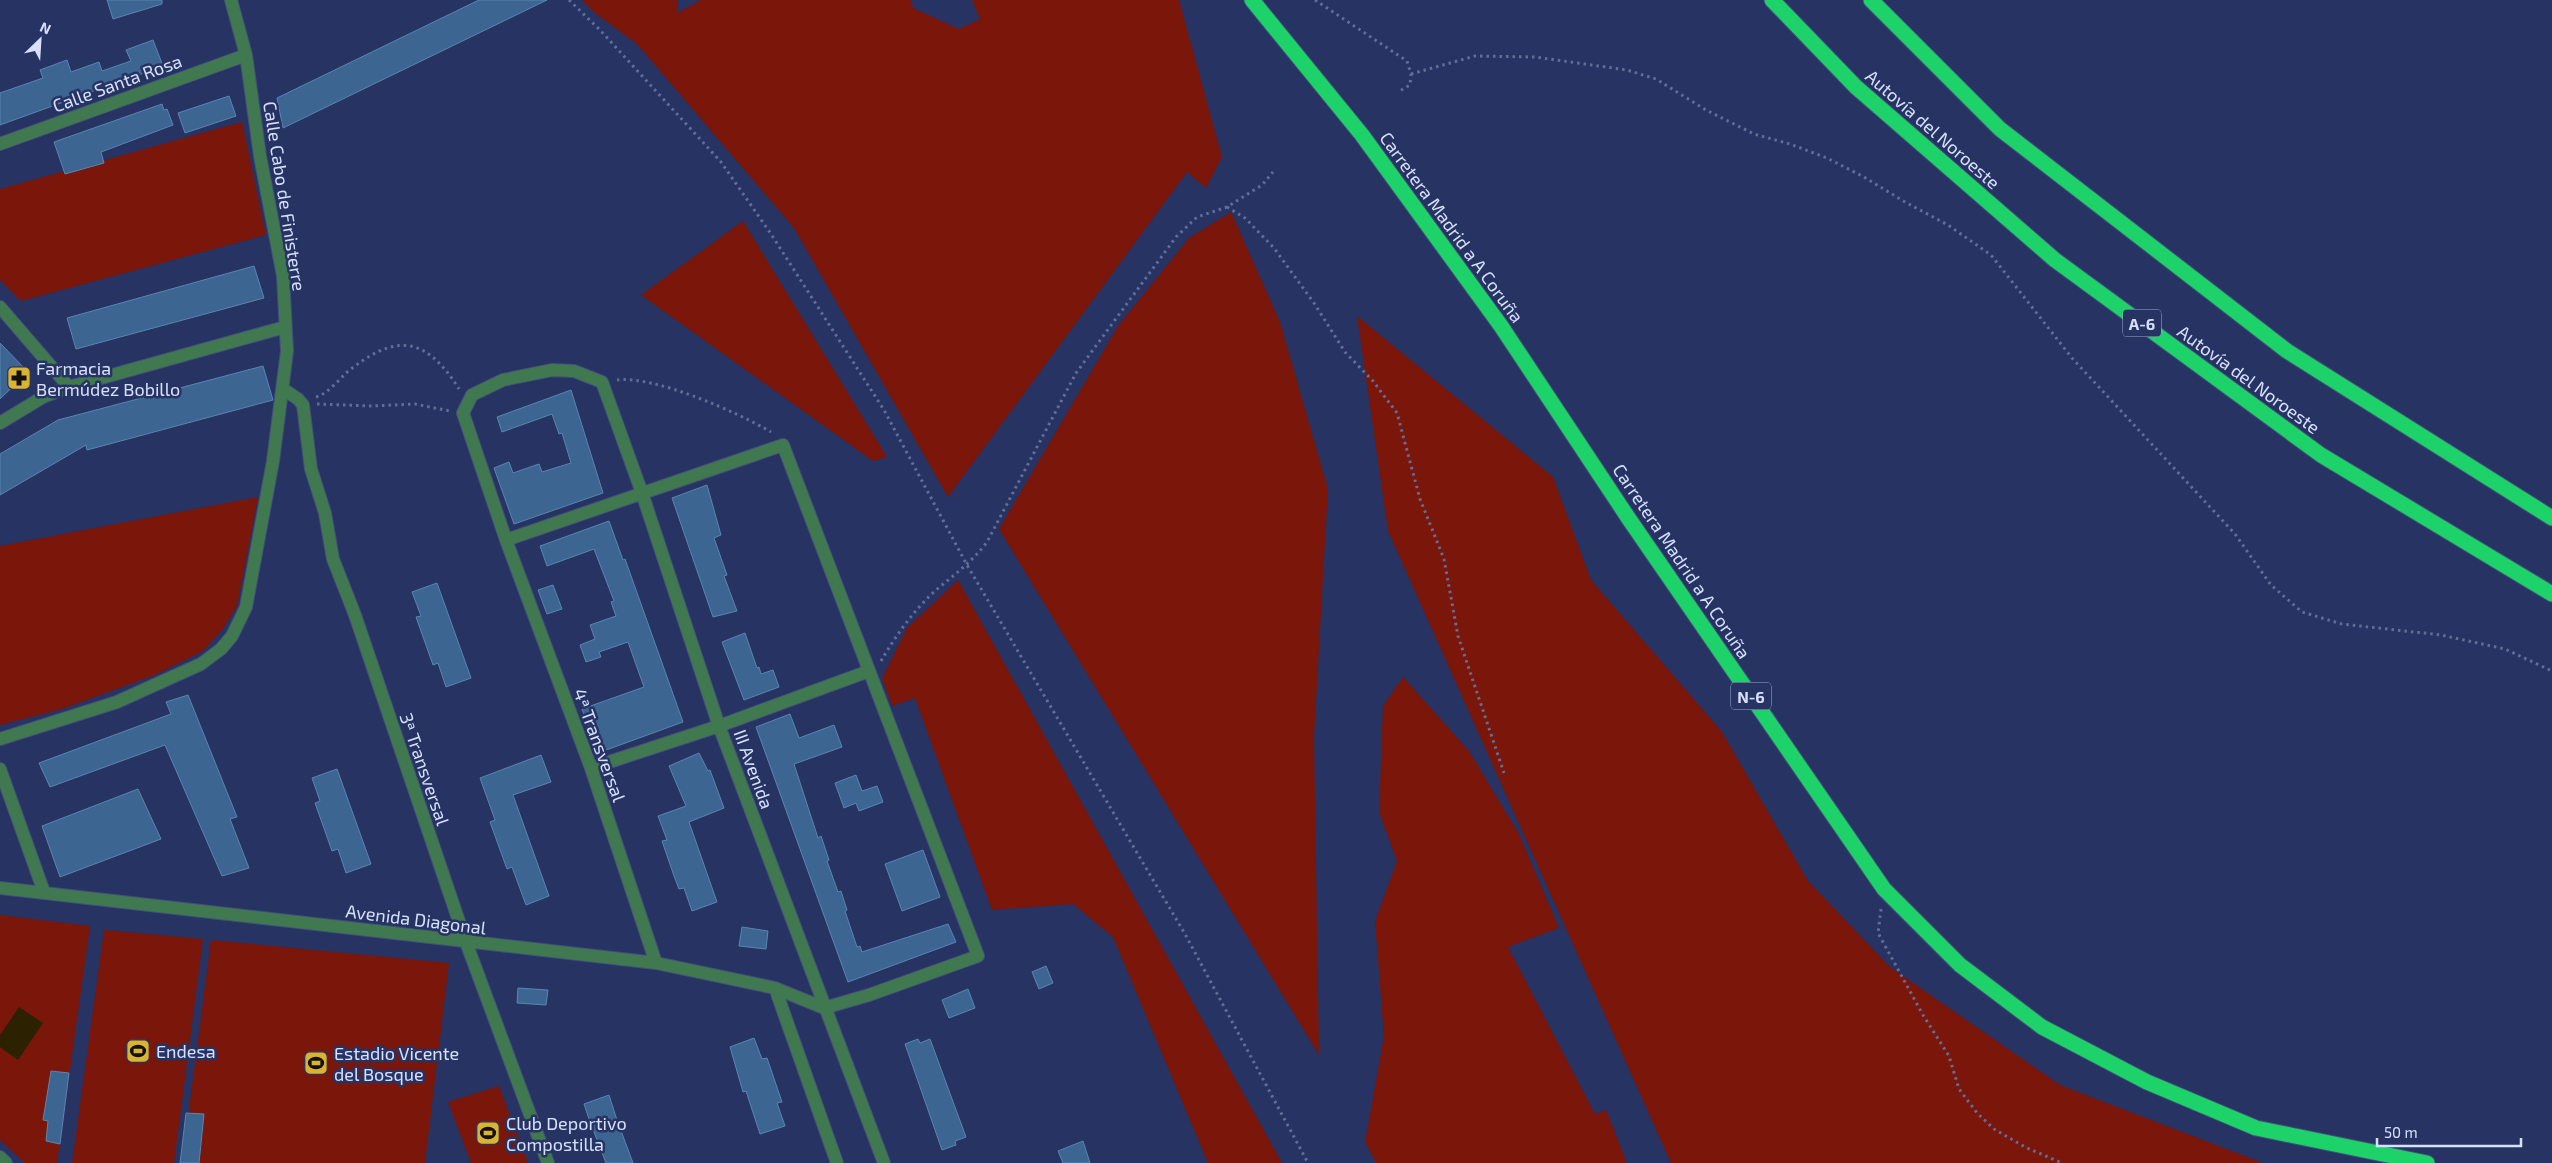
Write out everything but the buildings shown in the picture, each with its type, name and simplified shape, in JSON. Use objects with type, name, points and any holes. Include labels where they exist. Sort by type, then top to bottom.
[{"type":"highway","name":"Carretera Madrid a A Coruña","points":[[1252,0],[1362,135],[1501,326],[1629,518],[1884,889],[1960,965],[2042,1027],[2147,1082],[2256,1128],[2427,1163]]},
{"type":"highway","name":"Autovía del Noroeste","points":[[1772,0],[1856,87],[2055,260],[2321,455],[2552,594]]},
{"type":"highway","points":[[1871,0],[2000,129],[2287,351],[2552,518]]},
{"type":"street","name":"Calle Cabo de Finisterre","points":[[0,739],[117,702],[201,664],[221,649],[232,636],[246,607],[273,461],[287,351],[283,276],[260,156],[246,55],[231,0]]},
{"type":"street","name":"Calle Santa Rosa","points":[[0,144],[246,55]]},
{"type":"street","points":[[0,307],[69,387]]},
{"type":"street","points":[[0,423],[43,397],[69,387],[285,327]]},
{"type":"street","points":[[465,408],[472,394],[502,380],[552,370],[574,371],[602,382]]},
{"type":"street","name":"III Avenida","points":[[602,382],[642,493],[719,726],[884,1163]]},
{"type":"street","points":[[283,389],[300,402]]},
{"type":"street","name":"3ª Transversal","points":[[300,402],[311,469],[325,513],[333,559],[355,615],[466,942],[548,1163]]},
{"type":"street","name":"4ª Transversal","points":[[465,408],[506,540],[591,768],[656,963]]},
{"type":"street","points":[[506,540],[783,445],[978,956],[869,995],[824,1008]]},
{"type":"street","points":[[591,768],[870,673]]},
{"type":"street","points":[[0,769],[44,892]]},
{"type":"street","name":"Avenida Diagonal","points":[[0,888],[656,963],[775,988],[824,1008]]},
{"type":"street","points":[[775,988],[837,1163]]},
{"type":"street","points":[[0,1157],[6,1163]]},
{"type":"path","points":[[569,0],[600,30],[721,162],[771,234],[884,410],[967,565],[1185,934],[1308,1163]]},
{"type":"path","points":[[1315,0],[1372,39],[1395,51],[1407,61],[1411,74],[1410,85],[1398,92]]},
{"type":"path","points":[[1411,74],[1475,56],[1535,57],[1627,70],[1656,79],[1706,110],[1754,134],[1790,144],[1827,158],[1864,177],[1948,225],[1991,255],[2072,358],[2235,534],[2271,585],[2302,612],[2342,624],[2441,635],[2505,649],[2552,671]]},
{"type":"path","points":[[870,673],[911,617],[936,591],[967,565],[987,542],[1076,372],[1176,237],[1197,217],[1226,207],[1262,185],[1273,172]]},
{"type":"path","points":[[1226,207],[1246,218],[1274,248],[1314,303],[1345,352],[1373,381],[1397,413],[1420,499],[1444,559],[1458,636],[1504,773]]},
{"type":"path","points":[[397,344],[412,345],[429,353],[448,372],[465,408],[415,404],[372,406],[300,402],[318,396],[377,352],[397,344]]},
{"type":"path","points":[[602,382],[622,379],[688,395],[753,422],[777,436],[783,445]]},
{"type":"path","points":[[1884,889],[1878,933],[1923,1015],[1949,1056],[1959,1089],[1977,1113],[1994,1129],[2025,1147],[2062,1163]]},
{"type":"shaded area","points":[[582,0],[678,0],[677,13],[701,0],[911,0],[913,8],[959,29],[980,19],[972,0],[1179,0],[1222,157],[1206,188],[1187,172],[948,497],[794,228],[637,44],[595,13]]},
{"type":"shaded area","points":[[242,122],[266,235],[21,301],[0,280],[0,189]]},
{"type":"shaded area","points":[[1231,212],[1280,322],[1328,489],[1314,737],[1319,1055],[999,529],[1118,326],[1189,238]]},
{"type":"shaded area","points":[[743,221],[887,457],[873,461],[641,295]]},
{"type":"shaded area","points":[[1357,316],[1553,477],[1591,580],[1722,732],[1808,881],[1890,967],[2060,1085],[2263,1163],[1671,1163],[1388,531]]},
{"type":"shaded area","points":[[258,497],[237,606],[222,630],[203,651],[155,675],[62,709],[0,725],[0,546]]},
{"type":"shaded area","points":[[958,580],[1282,1163],[1208,1163],[1113,937],[1073,904],[992,910],[915,698],[892,706],[882,678],[907,628]]},
{"type":"shaded area","points":[[1403,677],[1469,751],[1519,834],[1559,928],[1508,947],[1595,1114],[1606,1110],[1627,1163],[1376,1163],[1365,1142],[1384,1036],[1375,921],[1397,861],[1379,812],[1383,706]]},
{"type":"shaded area","points":[[0,915],[90,926],[57,1163],[25,1163],[0,1140]]},
{"type":"shaded area","name":"Endesa","points":[[104,930],[203,939],[174,1163],[72,1163]]},
{"type":"shaded area","name":"Estadio Vicente del Bosque","points":[[211,940],[449,963],[425,1163],[182,1163]]},
{"type":"shaded area","points":[[19,1007],[43,1023],[18,1060],[0,1047],[0,1035]]},
{"type":"shaded area","name":"Club Deportivo Compostilla","points":[[499,1086],[528,1163],[471,1163],[448,1102]]},
{"type":"place","name":"Farmacia Bermúdez Bobillo","points":[[19,378]]},
{"type":"place","name":"Endesa","points":[[138,1051]]},
{"type":"place","name":"Estadio Vicente del Bosque","points":[[316,1063]]},
{"type":"place","name":"Club Deportivo Compostilla","points":[[488,1133]]}]
